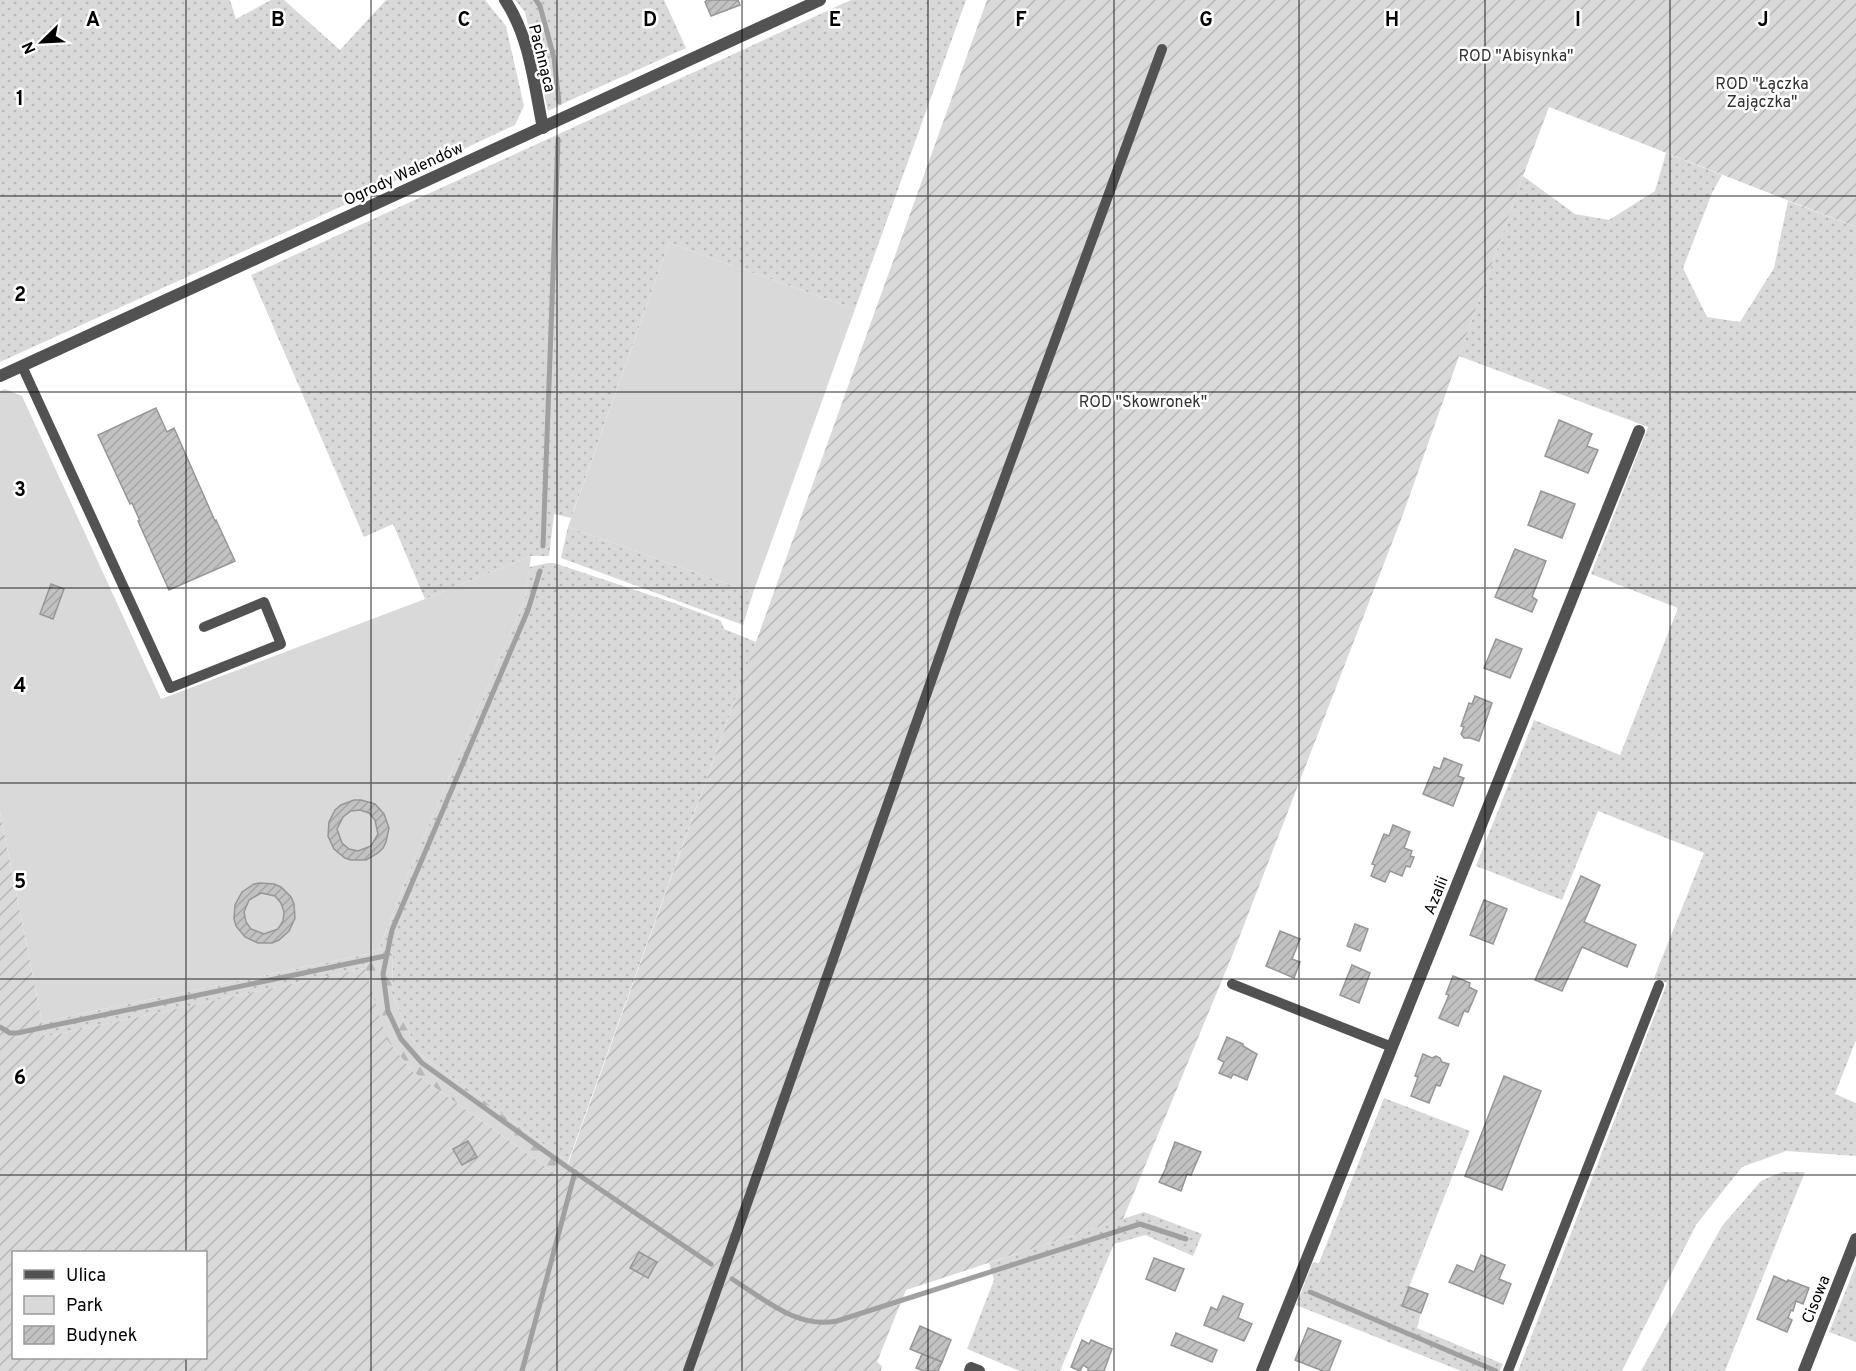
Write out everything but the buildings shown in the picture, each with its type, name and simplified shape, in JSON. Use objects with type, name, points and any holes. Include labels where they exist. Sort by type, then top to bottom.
[{"type":"street","name":"Pachnąca","points":[[505,0],[520,27],[525,42],[543,128]]},
{"type":"street","name":"Ogrody Walendów","points":[[0,376],[820,0]]},
{"type":"street","name":"Azalii","points":[[1262,1371],[1639,431]]},
{"type":"street","name":"Cisowa","points":[[1804,1371],[1856,1239]]},
{"type":"street","points":[[970,1371],[971,1368],[979,1371]]},
{"type":"lane","points":[[688,1371],[955,613],[1162,50]]},
{"type":"lane","points":[[22,366],[170,688],[281,644],[264,602],[204,627]]},
{"type":"lane","points":[[1232,984],[1392,1047]]},
{"type":"lane","points":[[1508,1371],[1659,985]]},
{"type":"green space","points":[[0,0],[230,0],[236,19],[271,0],[284,0],[340,50],[386,0],[485,0],[506,26],[524,106],[515,125],[0,362]]},
{"type":"green space","points":[[515,0],[664,0],[686,48],[548,111],[525,12]]},
{"type":"green space","points":[[851,0],[966,0],[855,309],[669,243],[571,518],[554,514],[549,556],[531,556],[425,599],[393,524],[364,537],[251,275]]},
{"type":"green space","name":"ROD \"Skowronek\"","points":[[987,0],[1856,0],[1856,227],[1549,107],[1402,517],[1232,956],[1123,1219],[906,1290],[877,1362],[882,1366],[881,1371],[0,1371],[0,812],[45,1037],[365,968],[387,1040],[413,1072],[560,1177],[567,1167]]},
{"type":"green space","points":[[1666,153],[1722,175],[1712,193],[1683,268],[1707,317],[1740,322],[1774,268],[1788,201],[1856,227],[1856,1040],[1835,1094],[1856,1103],[1856,1156],[1786,1151],[1742,1167],[1696,1225],[1622,1371],[1518,1371],[1667,983],[1654,978],[1704,853],[1598,811],[1562,900],[1476,866],[1534,720],[1620,755],[1678,608],[1591,574],[1648,427],[1459,356],[1523,176],[1575,214],[1609,220],[1655,191]]},
{"type":"green space","points":[[669,243],[855,309],[753,593],[568,527]]},
{"type":"green space","points":[[5,389],[22,396],[161,699],[425,599],[531,556],[525,599],[408,874],[379,949],[367,954],[42,1022],[0,812],[0,391]]},
{"type":"green space","points":[[568,527],[753,593],[743,625],[561,558]]},
{"type":"green space","points":[[549,563],[717,619],[721,621],[724,629],[756,642],[568,1162],[421,1055],[392,993],[393,953],[379,949],[408,874],[525,599],[529,567]]},
{"type":"green space","points":[[379,949],[393,953],[392,993],[421,1055],[568,1162],[560,1177],[413,1072],[387,1040],[365,968],[367,954]]},
{"type":"green space","points":[[367,954],[365,968],[45,1037],[42,1022]]},
{"type":"green space","points":[[1384,1098],[1470,1131],[1402,1305],[1421,1313],[1417,1328],[1503,1364],[1500,1371],[1461,1371],[1296,1305],[1313,1262],[1319,1263]]},
{"type":"green space","points":[[1782,1172],[1805,1172],[1725,1371],[1641,1371],[1722,1226],[1761,1181]]},
{"type":"green space","points":[[1144,1212],[1202,1234],[1193,1256],[1145,1235],[1114,1244],[1060,1371],[1020,1371],[967,1349],[994,1280],[989,1263]]},
{"type":"green space","points":[[1856,1265],[1856,1342],[1829,1332]]},
{"type":"waterway","points":[[536,0],[540,6],[554,58],[559,102]]},
{"type":"waterway","points":[[543,546],[558,139]]},
{"type":"waterway","points":[[540,571],[528,610],[392,930],[383,974],[388,1011],[401,1039],[422,1063],[567,1167],[711,1264]]},
{"type":"waterway","points":[[0,1027],[10,1033],[17,1033],[385,956]]},
{"type":"waterway","points":[[522,1371],[575,1172]]},
{"type":"waterway","points":[[732,1279],[769,1303],[795,1316],[808,1321],[837,1321],[1140,1224],[1186,1239]]},
{"type":"waterway","points":[[1310,1292],[1496,1371]]},
{"type":"park label","name":"ROD \"Abisynka\"","points":[[1516,55]]},
{"type":"park label","name":"ROD \"Łączka Zajączka\"","points":[[1762,92]]}]
